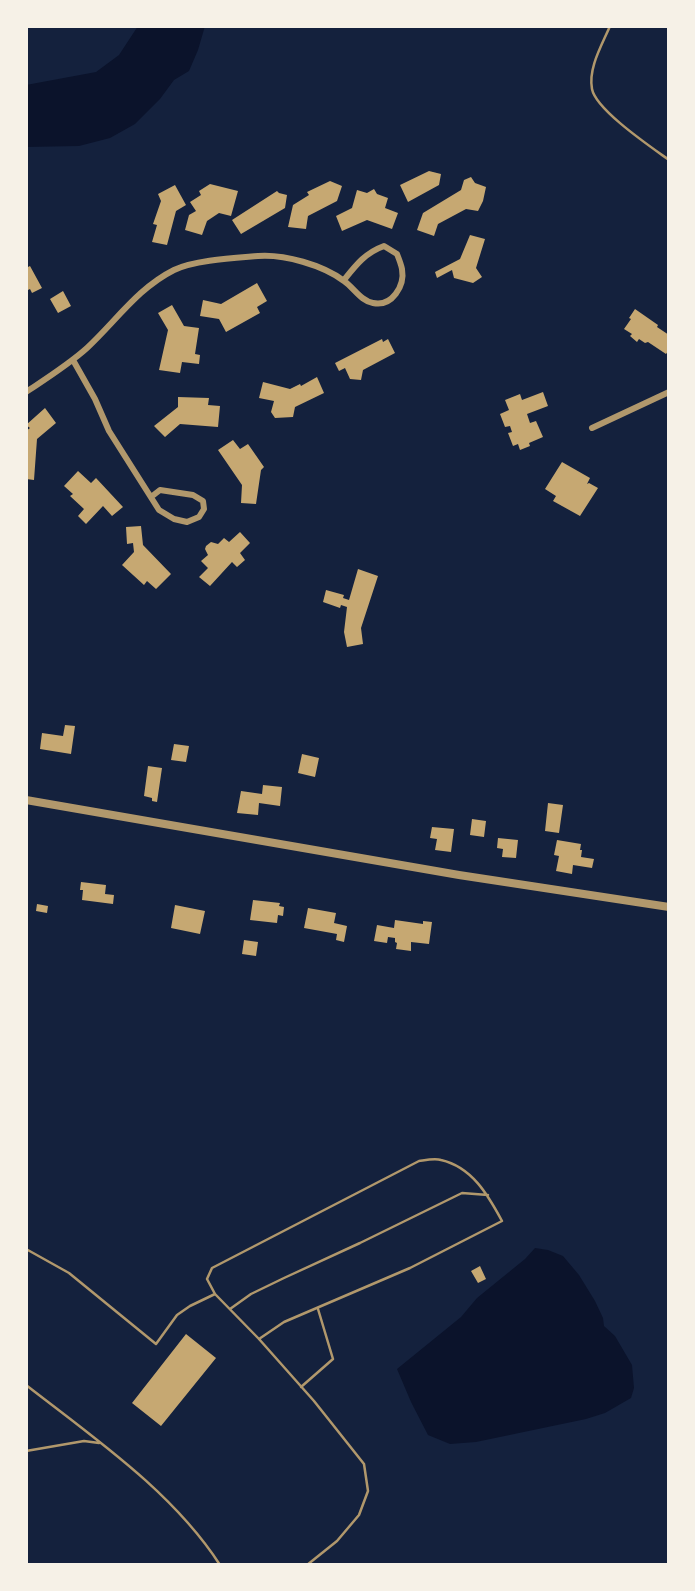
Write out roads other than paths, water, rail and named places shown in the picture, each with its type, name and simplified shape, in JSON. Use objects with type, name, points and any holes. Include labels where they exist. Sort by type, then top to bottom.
[{"type":"street","points":[[26,392],[73,359],[128,304],[159,280],[194,263],[261,256],[292,258],[344,280],[358,295],[371,303],[384,304],[395,297],[403,271],[397,254],[384,246],[373,250],[344,280]]},
{"type":"street","points":[[73,359],[109,431],[159,510],[174,519],[187,522],[200,517],[204,509],[203,501],[193,495],[160,490],[151,497]]},
{"type":"street","points":[[592,428],[669,392]]},
{"type":"street","points":[[26,800],[459,875],[669,907]]},
{"type":"lane","points":[[610,26],[592,74],[594,96],[623,125],[669,160]]},
{"type":"lane","points":[[259,1339],[284,1322],[410,1268],[502,1220],[478,1182],[461,1168],[440,1159],[419,1161],[212,1268],[207,1279],[215,1294],[259,1339],[364,1464],[368,1491],[359,1515],[337,1541],[307,1565]]},
{"type":"lane","points":[[230,1310],[251,1294],[463,1193],[488,1195]]},
{"type":"lane","points":[[26,1249],[69,1273],[156,1344],[177,1315],[215,1294]]},
{"type":"lane","points":[[301,1387],[333,1359],[318,1307]]},
{"type":"lane","points":[[26,1385],[150,1483],[208,1546],[220,1565]]},
{"type":"lane","points":[[26,1451],[84,1441],[99,1443]]},
{"type":"water","points":[[138,26],[205,26],[189,71],[174,80],[160,99],[135,124],[110,138],[79,146],[26,147],[26,85],[96,72],[119,55]]},
{"type":"water","points":[[535,1248],[563,1256],[579,1275],[595,1301],[604,1326],[615,1336],[632,1365],[634,1388],[631,1398],[605,1413],[586,1419],[476,1442],[450,1444],[428,1435],[397,1369],[461,1317],[477,1298]]}]
